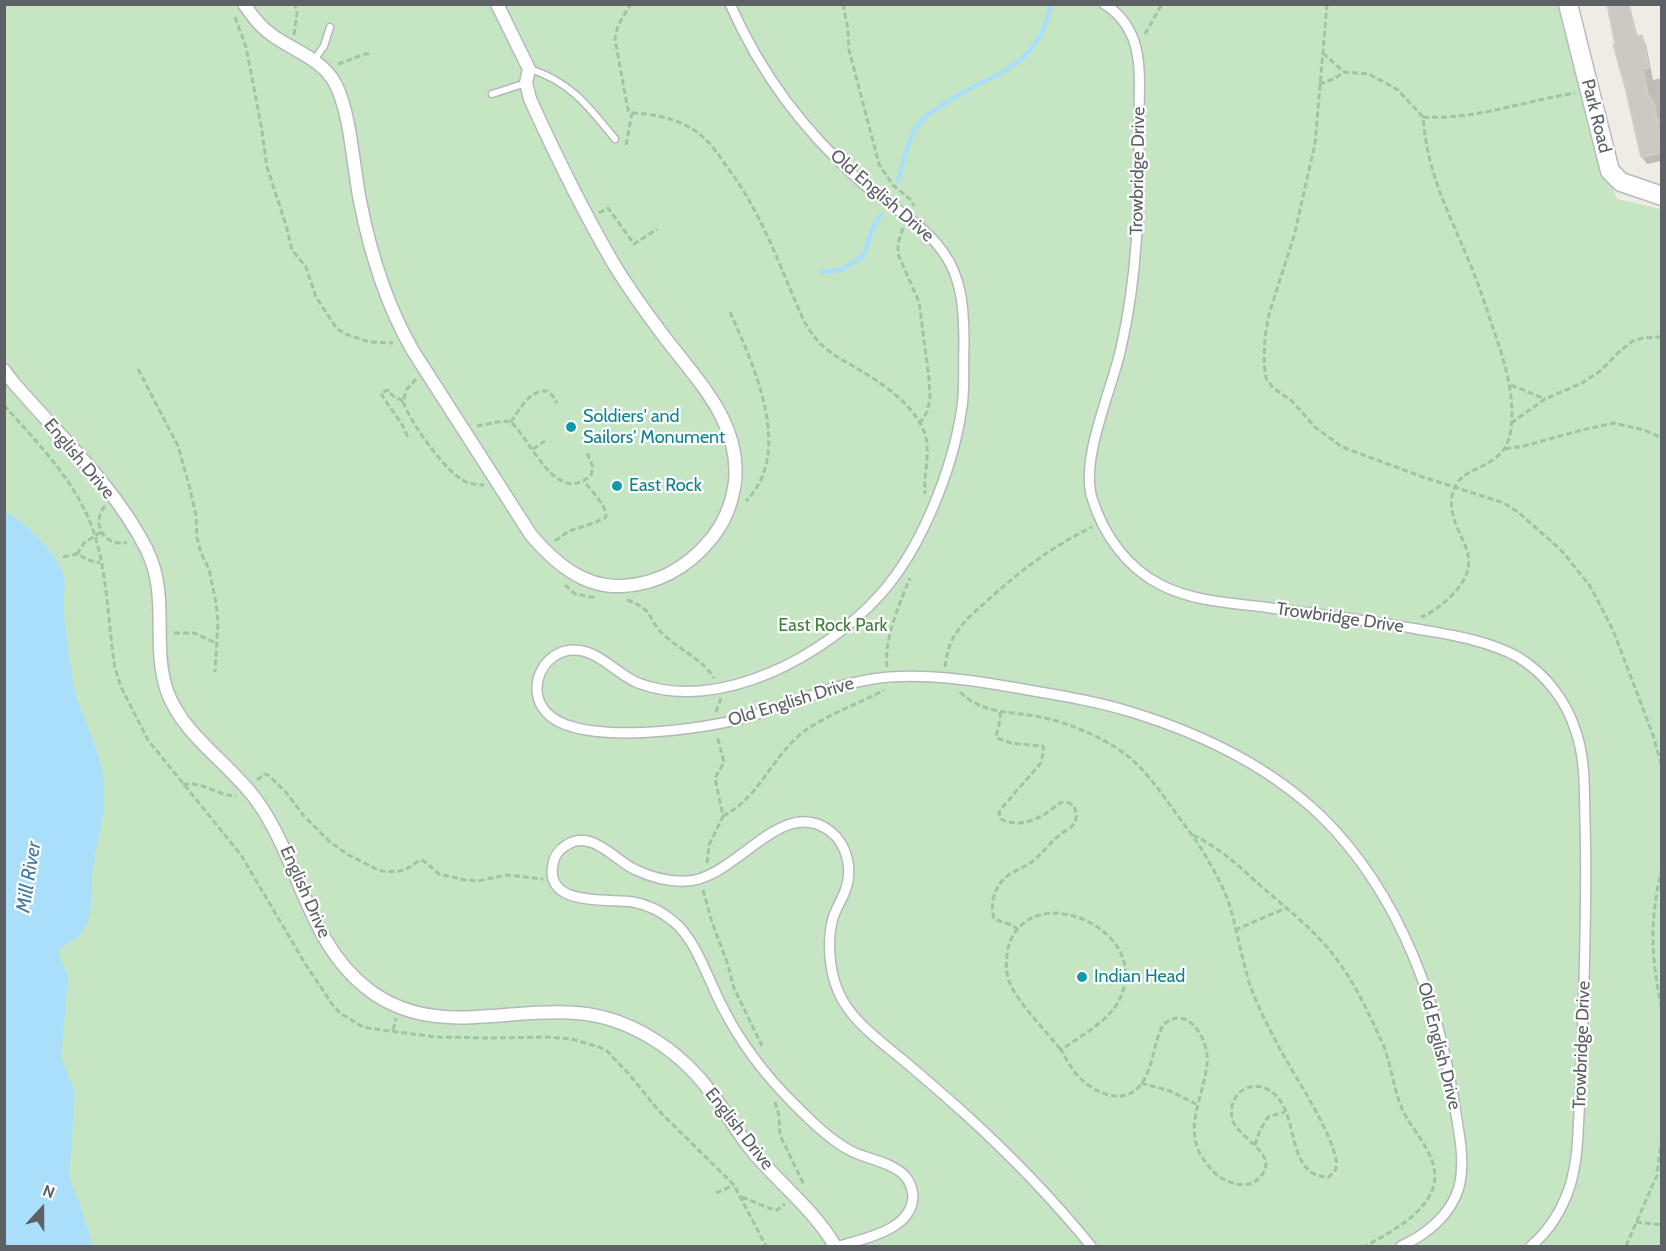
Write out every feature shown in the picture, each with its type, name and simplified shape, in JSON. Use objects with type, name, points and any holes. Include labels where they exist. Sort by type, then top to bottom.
[{"type":"main road","name":"Park Road","points":[[1568,4],[1610,171],[1621,182],[1662,196]]},
{"type":"street","points":[[244,4],[261,26],[327,71],[341,98],[360,201],[388,299],[406,339],[531,535],[565,568],[596,583],[631,585],[661,578],[697,556],[725,519],[734,494],[735,451],[725,421],[699,381],[644,310],[613,262],[530,99],[526,83],[529,69],[497,4]]},
{"type":"street","name":"Old English Drive","points":[[730,4],[753,54],[790,107],[832,154],[861,182],[933,239],[954,270],[961,293],[964,324],[962,406],[944,474],[930,515],[912,551],[881,593],[841,632],[794,662],[740,683],[718,688],[678,690],[642,684],[627,678],[592,654],[579,650],[565,651],[545,663],[539,674],[537,687],[541,707],[548,716],[558,722],[586,730],[631,733],[724,723],[854,682],[888,677],[950,678],[1049,693],[1130,712],[1191,735],[1263,771],[1295,793],[1349,846],[1389,904],[1422,977],[1433,1011],[1452,1083],[1462,1170],[1456,1196],[1450,1206],[1434,1225],[1401,1246]]},
{"type":"street","name":"Trowbridge Drive","points":[[1104,4],[1122,18],[1134,43],[1139,90],[1136,263],[1120,351],[1091,461],[1090,490],[1101,522],[1118,549],[1144,574],[1162,585],[1188,595],[1400,626],[1479,641],[1518,657],[1534,668],[1558,695],[1568,712],[1581,750],[1585,801],[1586,915],[1576,1158],[1570,1186],[1556,1219],[1544,1235],[1531,1246]]},
{"type":"street","name":"English Drive","points":[[4,370],[87,465],[139,535],[157,576],[160,596],[160,660],[163,677],[177,712],[191,730],[242,781],[260,804],[279,835],[323,937],[335,955],[360,982],[384,1000],[418,1014],[459,1019],[556,1012],[579,1013],[597,1015],[620,1022],[650,1037],[696,1074],[751,1150],[810,1212],[837,1246]]},
{"type":"street","points":[[837,1246],[885,1231],[903,1219],[908,1213],[913,1196],[911,1184],[896,1169],[849,1150],[830,1137],[776,1086],[732,1025],[687,935],[677,924],[660,911],[645,905],[587,900],[565,893],[554,878],[553,865],[561,849],[567,844],[582,841],[600,845],[623,863],[644,873],[672,880],[688,881],[700,879],[733,862],[774,831],[787,825],[807,822],[828,829],[846,854],[849,867],[849,878],[833,918],[830,950],[833,978],[838,993],[847,1007],[872,1034],[950,1101],[1002,1150],[1091,1246]]},
{"type":"lane","points":[[314,60],[324,46],[330,27]]},
{"type":"lane","points":[[529,69],[555,78],[563,84],[591,110],[615,140]]},
{"type":"lane","points":[[492,94],[526,83]]},
{"type":"path","points":[[290,45],[296,25],[295,4]]},
{"type":"path","points":[[631,4],[618,25],[615,39],[628,110],[632,113],[664,117],[689,127],[705,138],[733,174],[760,218],[810,333],[830,352],[889,389],[914,416],[924,434],[928,451],[924,480],[930,515]]},
{"type":"path","points":[[843,4],[849,50],[879,164],[893,185],[914,204],[914,210],[900,237],[898,254],[919,302],[930,378],[928,405],[920,425]]},
{"type":"path","points":[[1134,43],[1148,30],[1162,4]]},
{"type":"path","points":[[1327,4],[1316,135],[1294,236],[1269,314],[1265,337],[1266,378],[1274,388],[1292,401],[1315,427],[1342,447],[1454,488],[1493,498],[1518,512],[1561,550],[1590,586],[1613,630],[1653,735],[1662,767]]},
{"type":"path","points":[[233,12],[246,46],[267,167],[286,225],[289,244],[306,267],[316,297],[337,329],[348,335],[370,342],[393,343],[406,339]]},
{"type":"path","points":[[1323,53],[1344,72],[1369,74],[1385,81],[1398,90],[1423,117],[1425,142],[1433,176],[1442,202],[1480,287],[1510,385],[1511,423],[1505,449],[1490,463],[1463,476],[1456,482],[1454,488],[1452,506],[1455,522],[1469,556],[1470,565],[1456,590],[1444,603],[1423,617],[1403,618],[1400,626]]},
{"type":"path","points":[[327,71],[341,62],[371,54]]},
{"type":"path","points":[[1320,84],[1344,72]]},
{"type":"path","points":[[1423,117],[1444,118],[1491,112],[1590,91]]},
{"type":"path","points":[[626,145],[632,113]]},
{"type":"path","points":[[599,213],[608,208],[634,244],[657,230]]},
{"type":"path","points":[[730,312],[762,397],[766,412],[769,452],[762,476],[752,495],[746,501],[730,506]]},
{"type":"path","points":[[333,333],[337,329]]},
{"type":"path","points":[[1511,423],[1545,399],[1582,383],[1600,371],[1621,350],[1634,341],[1662,337]]},
{"type":"path","points":[[138,369],[178,446],[189,485],[196,515],[197,538],[209,569],[216,603],[218,622],[215,672]]},
{"type":"path","points":[[403,401],[410,384],[426,370]]},
{"type":"path","points":[[1510,385],[1545,399]]},
{"type":"path","points":[[408,439],[404,426],[393,414],[381,393],[388,390],[393,396],[403,401],[410,418],[440,461],[467,483],[492,490]]},
{"type":"path","points":[[511,422],[522,404],[536,393],[547,391],[557,403]]},
{"type":"path","points":[[4,405],[58,467],[84,510],[94,535],[101,563],[115,668],[121,687],[148,740],[241,855],[306,965],[340,1013],[363,1027],[374,1029],[436,1036],[554,1037],[572,1039],[607,1051],[673,1126],[734,1185],[765,1246]]},
{"type":"path","points":[[465,432],[483,424],[511,422],[557,480],[571,484],[584,481],[592,471],[591,460],[586,451]]},
{"type":"path","points":[[1505,449],[1614,423],[1644,430],[1662,438]]},
{"type":"path","points":[[533,449],[546,441]]},
{"type":"path","points":[[569,531],[603,520],[606,516],[602,504],[584,481]]},
{"type":"path","points":[[114,499],[104,507],[99,516],[98,524],[105,538],[116,543],[127,542],[139,535]]},
{"type":"path","points":[[1061,1050],[1106,1017],[1114,1008],[1121,997],[1125,981],[1123,955],[1118,945],[1107,934],[1080,918],[1048,913],[1026,921],[1017,929],[1008,947],[1006,969],[1008,979],[1012,990],[1084,1082],[1105,1095],[1123,1096],[1135,1090],[1145,1077],[1163,1025],[1168,1020],[1181,1018],[1195,1026],[1204,1039],[1207,1049],[1206,1072],[1193,1122],[1197,1148],[1214,1172],[1223,1179],[1241,1185],[1256,1181],[1264,1171],[1265,1157],[1236,1127],[1232,1118],[1233,1105],[1244,1088],[1261,1086],[1281,1101],[1296,1147],[1307,1170],[1317,1177],[1329,1177],[1334,1173],[1337,1158],[1333,1145],[1268,1026],[1250,986],[1231,909],[1222,886],[1192,835],[1147,774],[1114,747],[1060,722],[987,709],[962,694],[950,678],[950,645],[956,632],[972,614],[1051,549],[1101,522]]},
{"type":"path","points":[[77,554],[84,543],[101,532]]},
{"type":"path","points":[[63,557],[77,554],[101,563]]},
{"type":"path","points":[[723,816],[748,797],[802,734],[846,707],[883,692],[888,684],[887,649],[910,577]]},
{"type":"path","points":[[620,599],[641,606],[651,616],[662,634],[702,662],[714,678]]},
{"type":"path","points":[[160,635],[194,633],[216,643]]},
{"type":"path","points":[[716,717],[721,696]]},
{"type":"path","points":[[1000,712],[998,738],[1011,743],[1040,746],[1044,751],[1040,764],[1001,809],[999,813],[1001,819],[1015,823],[1031,821],[1064,802],[1070,803],[1075,808],[1077,816],[1073,826],[1049,844],[1033,862],[1008,876],[998,887],[992,903],[994,918],[998,922],[1013,925],[1017,929]]},
{"type":"path","points":[[707,864],[709,845],[723,816],[715,778],[724,762],[716,733]]},
{"type":"path","points":[[255,782],[265,774],[268,775],[330,842],[376,869],[405,870],[420,860],[440,874],[465,880],[478,881],[506,875],[535,879],[554,878]]},
{"type":"path","points":[[183,785],[193,784],[231,796],[242,793]]},
{"type":"path","points":[[1192,835],[1224,853],[1326,945],[1344,969],[1367,1008],[1389,1057],[1404,1113],[1423,1144],[1435,1175],[1433,1187],[1413,1216],[1366,1246]]},
{"type":"path","points":[[1662,868],[1652,935],[1652,959],[1662,1010]]},
{"type":"path","points":[[700,879],[734,988],[763,1047]]},
{"type":"path","points":[[1235,930],[1286,908]]},
{"type":"path","points":[[1141,1083],[1170,1091],[1196,1104]]},
{"type":"path","points":[[774,1102],[780,1135],[802,1178],[803,1188]]},
{"type":"path","points":[[1255,1145],[1257,1136],[1268,1117],[1278,1112],[1286,1112]]},
{"type":"path","points":[[1626,1246],[1661,1165],[1662,1136]]},
{"type":"path","points":[[717,1193],[734,1185]]},
{"type":"path","points":[[741,1196],[774,1210],[786,1203]]},
{"type":"path","points":[[1636,1222],[1662,1225]]},
{"type":"green space","name":"East Rock Park","points":[[4,5],[1564,5],[1588,128],[1617,199],[1661,209],[1661,1246],[61,1246],[4,529]]},
{"type":"water","name":"Mill River","points":[[5,511],[23,524],[48,548],[65,581],[63,605],[73,682],[96,747],[104,785],[103,812],[92,878],[88,922],[76,939],[59,950],[68,977],[61,1058],[75,1092],[69,1177],[86,1222],[92,1246],[5,1246]]},
{"type":"building","points":[[1607,4],[1629,4],[1636,36],[1642,35],[1649,68],[1643,69],[1648,95],[1654,103],[1661,153],[1641,157],[1613,44],[1615,44]]},
{"type":"waterway","points":[[898,181],[910,142],[921,121],[944,104],[1024,57],[1035,44],[1051,4]]},
{"type":"waterway","points":[[821,272],[841,270],[863,256],[873,227],[881,215]]},
{"type":"place","name":"Soldiers' and Sailors' Monument","points":[[571,427]]},
{"type":"place","name":"East Rock","points":[[617,486]]},
{"type":"place","name":"Indian Head","points":[[1082,977]]}]
